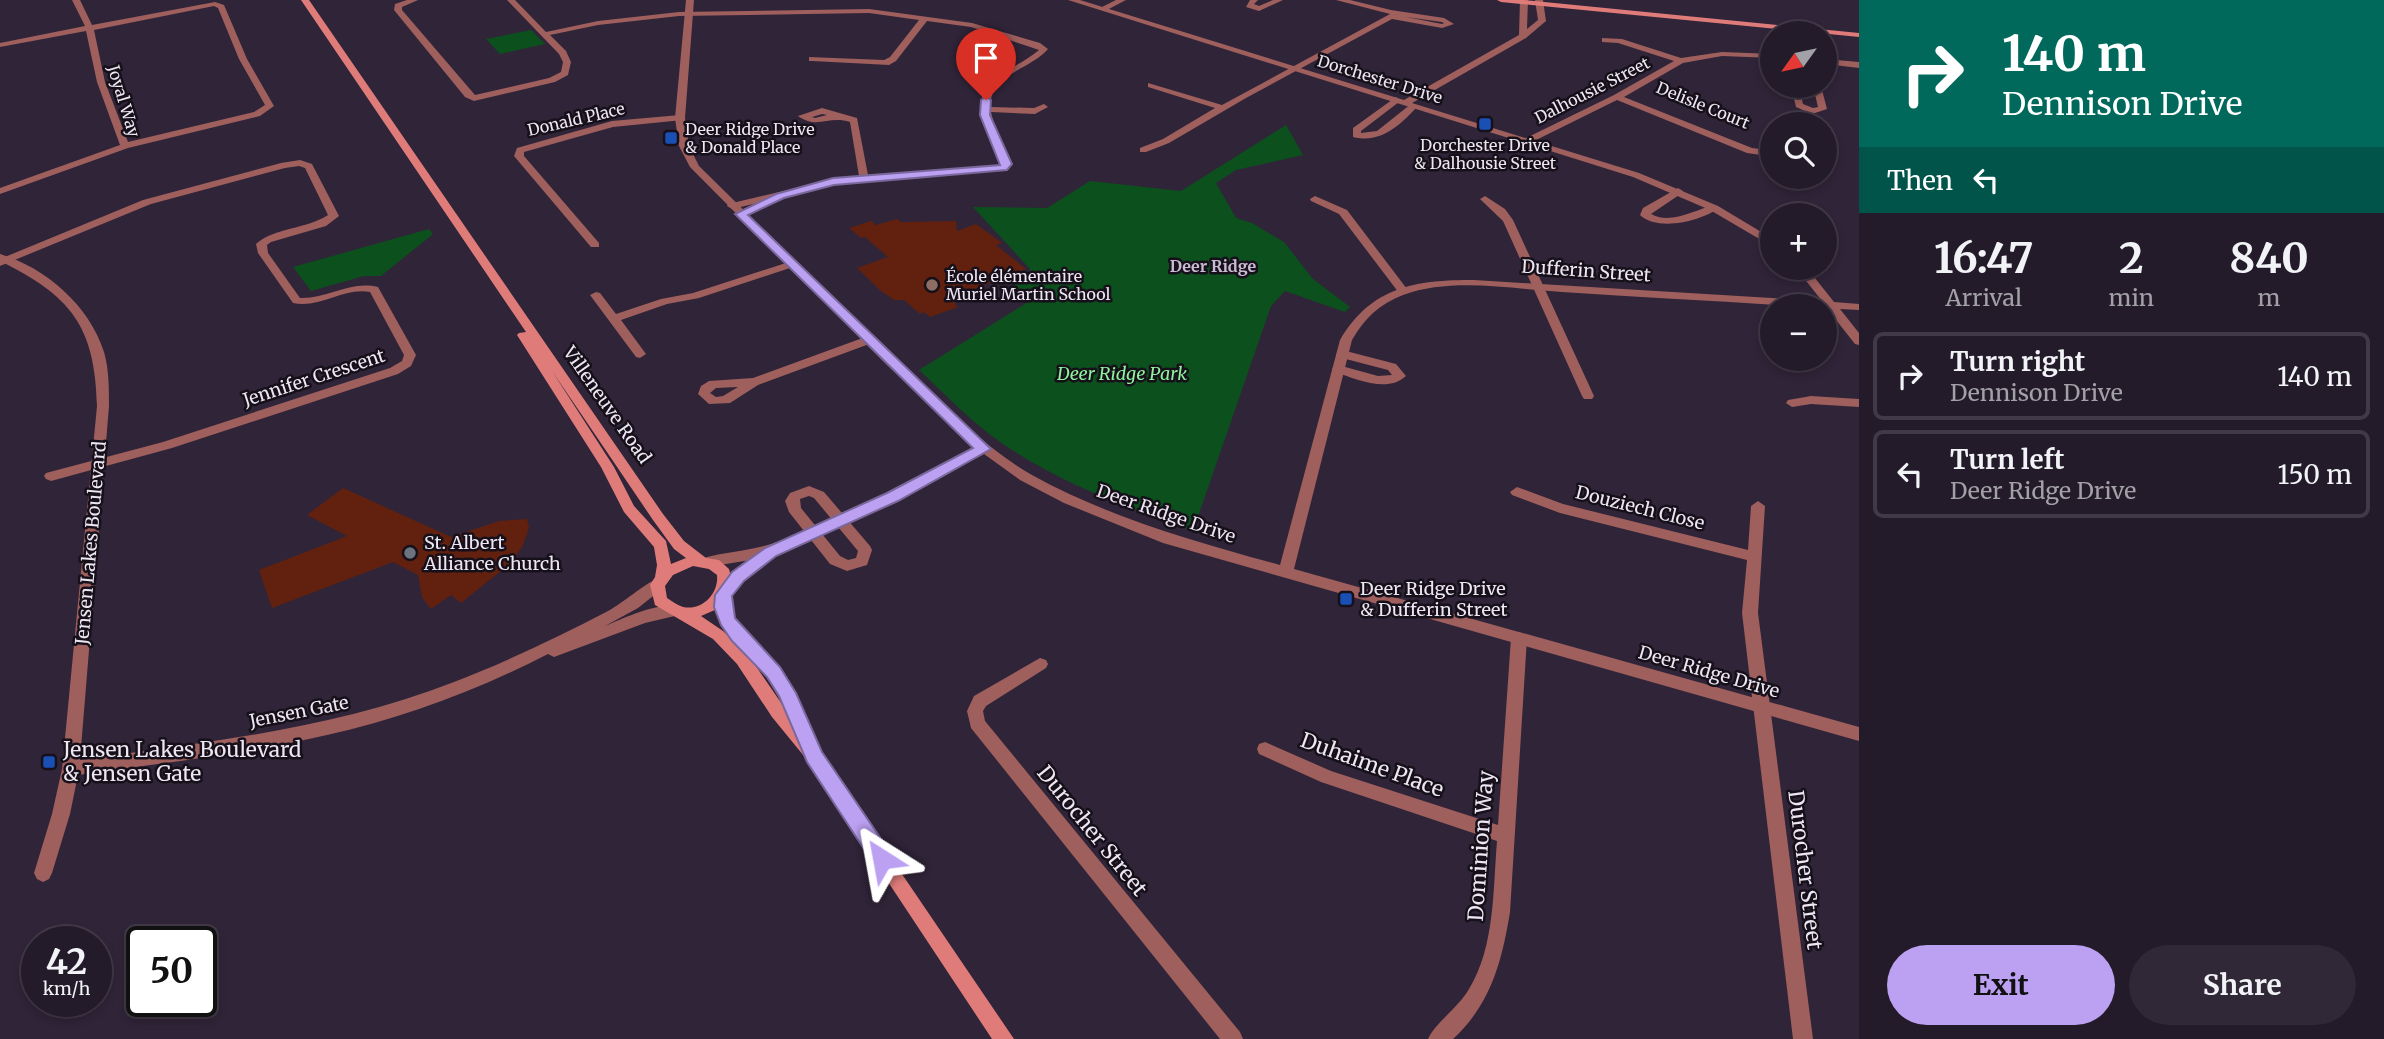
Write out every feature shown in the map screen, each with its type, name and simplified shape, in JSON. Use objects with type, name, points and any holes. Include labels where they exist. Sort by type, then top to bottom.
[{"type":"main road","name":"Villeneuve Road","points":[[305,0],[669,533],[684,550],[705,561]]},
{"type":"main road","points":[[1501,0],[1859,32]]},
{"type":"main road","name":"Villeneuve Road","points":[[485,267],[533,352],[607,467],[629,509],[662,545],[664,565],[660,581]]},
{"type":"main road","points":[[814,756],[774,672],[727,620],[723,607],[725,575],[705,561],[675,566],[660,581],[660,601],[718,635],[743,660],[778,712],[814,756],[1004,1039]]},
{"type":"main road","points":[[679,612],[707,608],[725,592]]},
{"type":"street","name":"Joyal Way","points":[[0,191],[125,146],[101,82],[89,26],[76,0]]},
{"type":"street","points":[[414,0],[398,6],[398,10],[472,98],[564,75],[567,67],[565,57],[511,0]]},
{"type":"street","name":"Deer Ridge Drive","points":[[690,0],[680,118],[681,137],[691,160],[736,210],[868,340],[984,449],[1032,481],[1098,513],[1168,539],[1859,734]]},
{"type":"street","name":"Dorchester Drive","points":[[1072,0],[1629,172],[1714,208],[1760,236]]},
{"type":"street","points":[[1102,9],[1122,0]]},
{"type":"street","points":[[1254,0],[1249,5],[1259,9],[1279,0]]},
{"type":"street","points":[[1143,150],[1166,141],[1391,14],[1444,20],[1450,24],[1442,26],[1391,14],[1340,0]]},
{"type":"street","points":[[1523,36],[1524,2]]},
{"type":"street","points":[[1405,103],[1376,137],[1369,139],[1356,135],[1356,130],[1523,36],[1542,21],[1541,2]]},
{"type":"street","points":[[0,45],[198,5],[218,5],[243,59],[270,103],[268,109],[125,146]]},
{"type":"street","points":[[546,34],[591,24],[643,19],[869,11],[926,17],[985,28],[1044,50],[1002,76],[992,86],[985,105],[1006,164],[1003,168],[823,183],[736,210]]},
{"type":"street","points":[[812,59],[878,64],[889,62],[926,17]]},
{"type":"street","name":"Dalhousie Street","points":[[1671,66],[1608,45],[1604,41],[1619,41],[1681,61]]},
{"type":"street","name":"Dalhousie Street","points":[[1527,141],[1617,97],[1681,61],[1722,54],[1760,55]]},
{"type":"street","points":[[1838,63],[1859,65]]},
{"type":"street","points":[[1151,85],[1223,108]]},
{"type":"street","name":"Delisle Court","points":[[1617,97],[1751,151],[1769,151],[1761,145],[1627,91]]},
{"type":"street","points":[[1798,98],[1799,105],[1818,111],[1823,109],[1820,98]]},
{"type":"street","points":[[1036,102],[1044,107],[1035,111],[985,105],[1036,102]]},
{"type":"street","points":[[835,116],[850,118],[856,123],[864,178]]},
{"type":"street","name":"Donald Place","points":[[595,245],[519,156],[520,150],[612,124],[680,118]]},
{"type":"street","name":"Jennifer Crescent","points":[[2,260],[147,202],[291,163],[304,164],[309,166],[334,216],[322,224],[267,240],[261,244],[261,250],[297,301],[309,301],[361,287],[374,289],[409,352],[407,363],[394,371],[97,465]]},
{"type":"street","points":[[1678,191],[1647,210],[1645,215],[1664,222],[1714,208]]},
{"type":"street","points":[[1315,199],[1343,212],[1403,291]]},
{"type":"street","points":[[1485,199],[1502,211],[1508,220],[1588,396]]},
{"type":"street","name":"Jensen Lakes Boulevard","points":[[2,260],[33,273],[59,291],[81,315],[93,335],[101,361],[104,387],[71,769],[43,873]]},
{"type":"street","points":[[614,318],[724,287],[792,264]]},
{"type":"street","points":[[1811,280],[1822,294]]},
{"type":"street","name":"Dufferin Street","points":[[1286,572],[1350,331],[1360,315],[1381,301],[1403,291],[1452,283],[1760,301]]},
{"type":"street","points":[[596,295],[640,354]]},
{"type":"street","name":"Dufferin Street","points":[[1837,305],[1859,307]]},
{"type":"street","points":[[1837,313],[1859,341]]},
{"type":"street","points":[[754,382],[868,340]]},
{"type":"street","points":[[1338,369],[1384,381],[1400,376],[1396,369],[1388,365],[1342,354]]},
{"type":"street","points":[[1792,403],[1811,400],[1859,402]]},
{"type":"street","points":[[705,561],[736,560],[771,552],[914,486],[984,449]]},
{"type":"street","points":[[51,476],[97,465]]},
{"type":"street","points":[[808,491],[819,495],[840,521],[865,550],[862,561],[856,564],[847,566],[835,560],[794,509],[792,501],[808,491]]},
{"type":"street","name":"Douziech Close","points":[[1517,492],[1560,508],[1755,557]]},
{"type":"street","points":[[1758,506],[1750,613],[1762,707]]},
{"type":"street","points":[[725,592],[771,552]]},
{"type":"street","name":"Jensen Gate","points":[[71,769],[334,726],[436,696],[526,659],[623,611],[660,581]]},
{"type":"street","name":"Jensen Gate","points":[[526,659],[583,642],[638,617],[679,612]]},
{"type":"street","name":"Dominion Way","points":[[1438,1039],[1466,1013],[1480,993],[1489,971],[1501,912],[1519,638]]},
{"type":"street","name":"Durocher Street","points":[[1040,664],[980,701],[975,711],[977,723],[1233,1039]]},
{"type":"street","name":"Durocher Street","points":[[1762,707],[1803,1039]]},
{"type":"street","name":"Duhaime Place","points":[[1265,749],[1327,777],[1504,835]]},
{"type":"green space","points":[[531,30],[545,44],[500,54],[486,39]]},
{"type":"green space","name":"Deer Ridge Park","points":[[1286,125],[1303,155],[1236,170],[1216,183],[1236,218],[1252,223],[1284,242],[1313,279],[1350,307],[1345,312],[1285,291],[1271,306],[1193,531],[1095,494],[1025,458],[981,427],[919,370],[1028,302],[1028,294],[1014,287],[1016,279],[1029,280],[1030,269],[973,207],[1047,208],[1090,181],[1181,191]]},
{"type":"green space","points":[[429,229],[433,234],[381,276],[364,276],[311,291],[293,267]]},
{"type":"building","points":[[897,219],[901,222],[956,221],[957,231],[976,224],[1002,243],[996,245],[1026,269],[959,295],[965,299],[954,303],[958,307],[930,317],[924,312],[920,314],[904,300],[894,300],[881,291],[857,268],[888,257],[865,237],[861,238],[849,228],[871,221],[876,225]]},
{"type":"building","name":"St. Albert Alliance Church","points":[[343,488],[451,537],[499,521],[527,519],[529,528],[523,545],[512,562],[461,603],[451,595],[431,609],[422,597],[418,575],[393,562],[272,608],[259,570],[347,536],[307,515]]},
{"type":"place","name":"Dorchester Drive & Dalhousie Street","points":[[1485,124]]},
{"type":"place","name":"Deer Ridge Drive & Donald Place","points":[[671,138]]},
{"type":"place","name":"École élémentaire Muriel Martin School","points":[[932,285]]},
{"type":"place","name":"St. Albert Alliance Church","points":[[410,553]]},
{"type":"place","name":"Deer Ridge Drive & Dufferin Street","points":[[1346,599]]},
{"type":"place","name":"Jensen Lakes Boulevard & Jensen Gate","points":[[49,762]]},
{"type":"district","name":"Deer Ridge","points":[[1213,266]]},
{"type":"route","points":[[882,859],[814,756],[774,672],[727,620],[723,595],[738,576],[771,552],[892,497],[984,449],[957,426],[741,214],[780,196],[833,181],[1003,168],[1006,164],[986,120],[986,100]]}]
